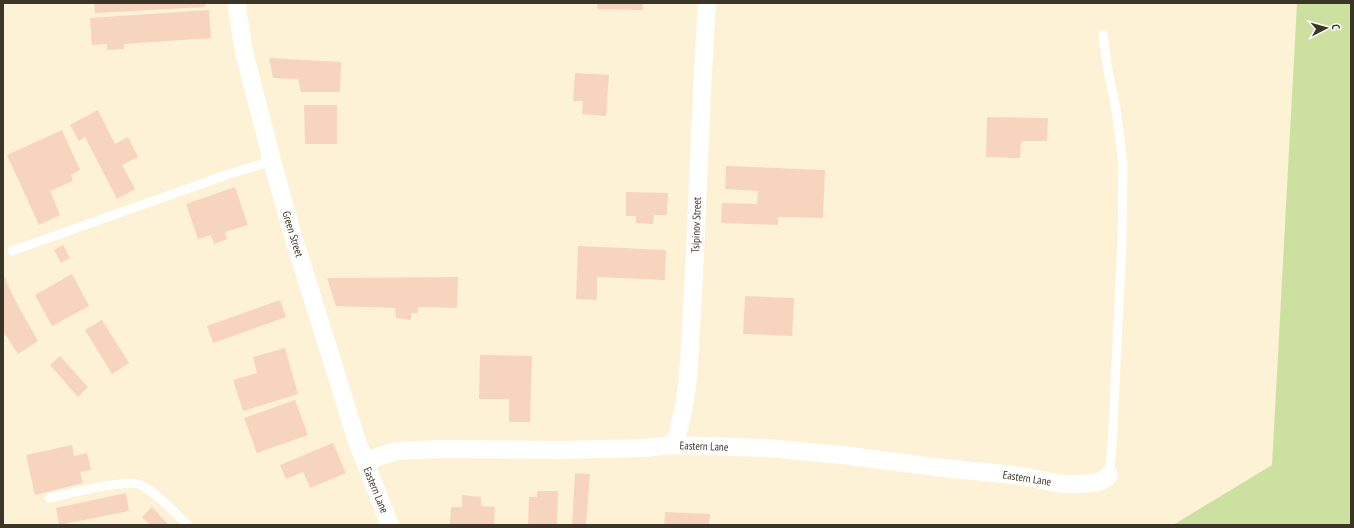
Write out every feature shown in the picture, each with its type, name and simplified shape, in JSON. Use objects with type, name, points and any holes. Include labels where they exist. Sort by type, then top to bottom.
[{"type":"street","name":"Green Street","points":[[237,3],[244,52],[272,161],[293,236],[356,440],[365,462]]},
{"type":"street","name":"Tsipinov Street","points":[[673,444],[678,433],[682,416],[688,359],[694,278],[702,76],[707,3]]},
{"type":"street","name":"Eastern Lane","points":[[390,525],[365,462],[398,451],[438,449],[564,450],[644,448],[673,444],[766,448],[842,455],[943,468],[1015,475],[1063,484],[1098,482],[1109,475]]},
{"type":"lane","points":[[1103,34],[1107,66],[1116,109],[1123,164],[1122,241],[1109,475]]},
{"type":"lane","points":[[12,251],[229,174],[272,161]]},
{"type":"lane","points":[[49,498],[118,484],[138,484],[149,491],[188,525]]},
{"type":"green space","points":[[1297,3],[1351,3],[1351,525],[1173,525],[1272,465]]},
{"type":"building","points":[[94,3],[205,3],[205,7],[95,13]]},
{"type":"building","points":[[597,3],[643,3],[643,10],[597,9]]},
{"type":"building","points":[[209,10],[211,38],[124,44],[124,49],[107,50],[107,44],[92,45],[90,18]]},
{"type":"building","points":[[269,58],[341,62],[340,92],[301,92],[298,79],[273,78]]},
{"type":"building","points":[[575,73],[609,75],[606,116],[582,114],[583,101],[573,101]]},
{"type":"building","points":[[304,105],[337,105],[337,144],[305,144]]},
{"type":"building","points":[[98,110],[115,144],[128,137],[138,157],[122,165],[135,189],[117,199],[85,137],[79,141],[70,125]]},
{"type":"building","points":[[987,117],[1048,118],[1047,141],[1021,141],[1020,158],[986,157]]},
{"type":"building","points":[[62,130],[80,170],[71,175],[73,181],[50,191],[60,215],[39,225],[7,155]]},
{"type":"building","points":[[726,166],[825,170],[823,218],[778,217],[778,225],[721,223],[722,203],[757,204],[758,191],[725,189]]},
{"type":"building","points":[[235,187],[248,225],[225,232],[227,239],[214,244],[211,235],[198,239],[186,204]]},
{"type":"building","points":[[626,192],[668,193],[667,215],[654,215],[653,224],[636,223],[636,216],[626,216]]},
{"type":"building","points":[[63,245],[70,258],[61,263],[54,250]]},
{"type":"building","points":[[578,246],[666,250],[665,280],[597,277],[597,300],[576,299]]},
{"type":"building","points":[[3,274],[16,302],[38,341],[18,354],[3,331]]},
{"type":"building","points":[[72,274],[89,306],[52,326],[35,295]]},
{"type":"building","points":[[458,277],[457,308],[418,307],[418,313],[411,313],[411,320],[396,318],[395,308],[336,306],[327,278]]},
{"type":"building","points":[[745,296],[794,298],[792,336],[743,334]]},
{"type":"building","points":[[280,300],[286,317],[213,343],[207,326]]},
{"type":"building","points":[[102,320],[129,363],[112,374],[85,330]]},
{"type":"building","points":[[285,348],[298,394],[243,411],[233,380],[257,373],[253,357]]},
{"type":"building","points":[[480,355],[532,356],[530,422],[509,422],[509,399],[479,399]]},
{"type":"building","points":[[60,356],[88,387],[78,397],[50,365]]},
{"type":"building","points":[[295,400],[308,435],[257,453],[244,418]]},
{"type":"building","points":[[333,443],[346,473],[310,488],[303,472],[286,479],[280,465]]},
{"type":"building","points":[[72,445],[74,456],[87,453],[91,470],[80,472],[83,483],[35,495],[26,455]]},
{"type":"building","points":[[575,473],[590,474],[586,525],[572,525]]},
{"type":"building","points":[[537,491],[558,491],[557,525],[528,525],[529,497],[537,497]]},
{"type":"building","points":[[126,493],[129,511],[59,525],[56,508]]},
{"type":"building","points":[[462,495],[481,497],[481,506],[495,507],[494,525],[450,525],[451,507],[462,507]]},
{"type":"building","points":[[152,507],[169,525],[150,525],[142,517]]},
{"type":"building","points":[[665,512],[710,514],[709,525],[664,525]]}]
